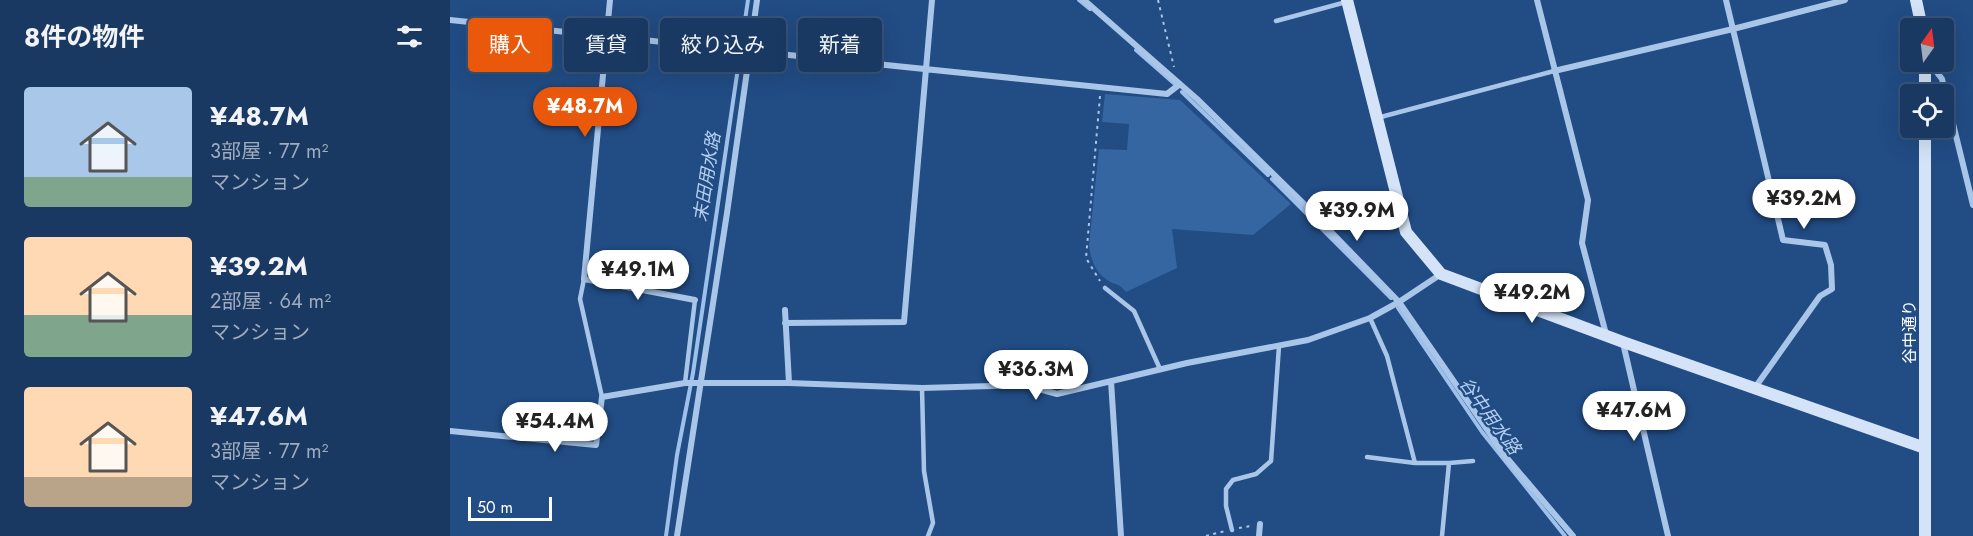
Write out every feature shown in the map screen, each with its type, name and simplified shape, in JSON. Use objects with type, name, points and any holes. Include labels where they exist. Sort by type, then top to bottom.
[{"type":"street","points":[[608,18],[610,0]]},
{"type":"street","points":[[754,18],[757,0]]},
{"type":"street","points":[[785,323],[904,322],[932,0]]},
{"type":"street","points":[[1084,0],[1180,84],[1308,208],[1399,302],[1506,457],[1574,536]]},
{"type":"street","points":[[1537,0],[1588,200],[1582,243],[1607,336]]},
{"type":"street","points":[[1726,0],[1783,240],[1825,245],[1831,265],[1832,289],[1820,296],[1754,389]]},
{"type":"street","points":[[1554,71],[1845,0]]},
{"type":"street","points":[[1916,0],[1920,18]]},
{"type":"street","points":[[1347,1],[1406,232],[1441,274],[1623,342],[1925,448]]},
{"type":"street","points":[[450,20],[564,31]]},
{"type":"street","points":[[786,55],[1167,94],[1180,84]]},
{"type":"street","points":[[604,72],[584,279],[695,300]]},
{"type":"street","points":[[677,536],[746,72]]},
{"type":"street","points":[[1936,72],[1942,79],[1973,205]]},
{"type":"street","name":"谷中通り","points":[[1925,138],[1925,536]]},
{"type":"street","points":[[450,430],[596,445],[602,397],[685,383],[922,388],[1025,385],[1057,394],[1160,369],[1308,340],[1370,318],[1441,274]]},
{"type":"street","points":[[785,310],[789,384]]},
{"type":"street","points":[[1623,342],[1668,536]]},
{"type":"street","points":[[1111,381],[1121,536]]},
{"type":"street","points":[[1259,536],[1260,524]]},
{"type":"lane","points":[[1276,21],[1347,1]]},
{"type":"lane","points":[[1376,118],[1554,71]]},
{"type":"lane","points":[[584,279],[580,299],[602,397]]},
{"type":"lane","points":[[1105,288],[1134,311],[1160,369]]},
{"type":"lane","points":[[685,383],[695,300]]},
{"type":"lane","points":[[1370,318],[1387,356],[1415,463]]},
{"type":"lane","points":[[1232,530],[1226,506],[1226,489],[1233,480],[1256,474],[1271,461],[1279,346]]},
{"type":"lane","points":[[922,388],[924,471],[933,523],[928,536]]},
{"type":"lane","points":[[1367,457],[1415,463],[1473,460]]},
{"type":"lane","points":[[1442,536],[1449,463]]},
{"type":"path","points":[[1158,0],[1180,84]]},
{"type":"path","points":[[1101,87],[1086,258],[1105,288]]},
{"type":"shaded area","points":[[1105,94],[1180,100],[1291,204],[1253,235],[1172,229],[1177,268],[1126,292],[1102,276],[1092,259],[1089,245],[1099,149],[1127,150],[1129,124],[1102,122]]},
{"type":"waterway","name":"末田用水路","points":[[666,536],[677,455],[693,373],[748,0]]},
{"type":"waterway","name":"谷中用水路","points":[[1079,0],[1090,9]]},
{"type":"waterway","name":"谷中用水路","points":[[1136,50],[1176,85]]},
{"type":"waterway","name":"谷中用水路","points":[[1182,92],[1268,175]]},
{"type":"waterway","name":"谷中用水路","points":[[1272,179],[1391,298]]},
{"type":"waterway","name":"谷中用水路","points":[[1398,308],[1482,432],[1565,536]]}]
